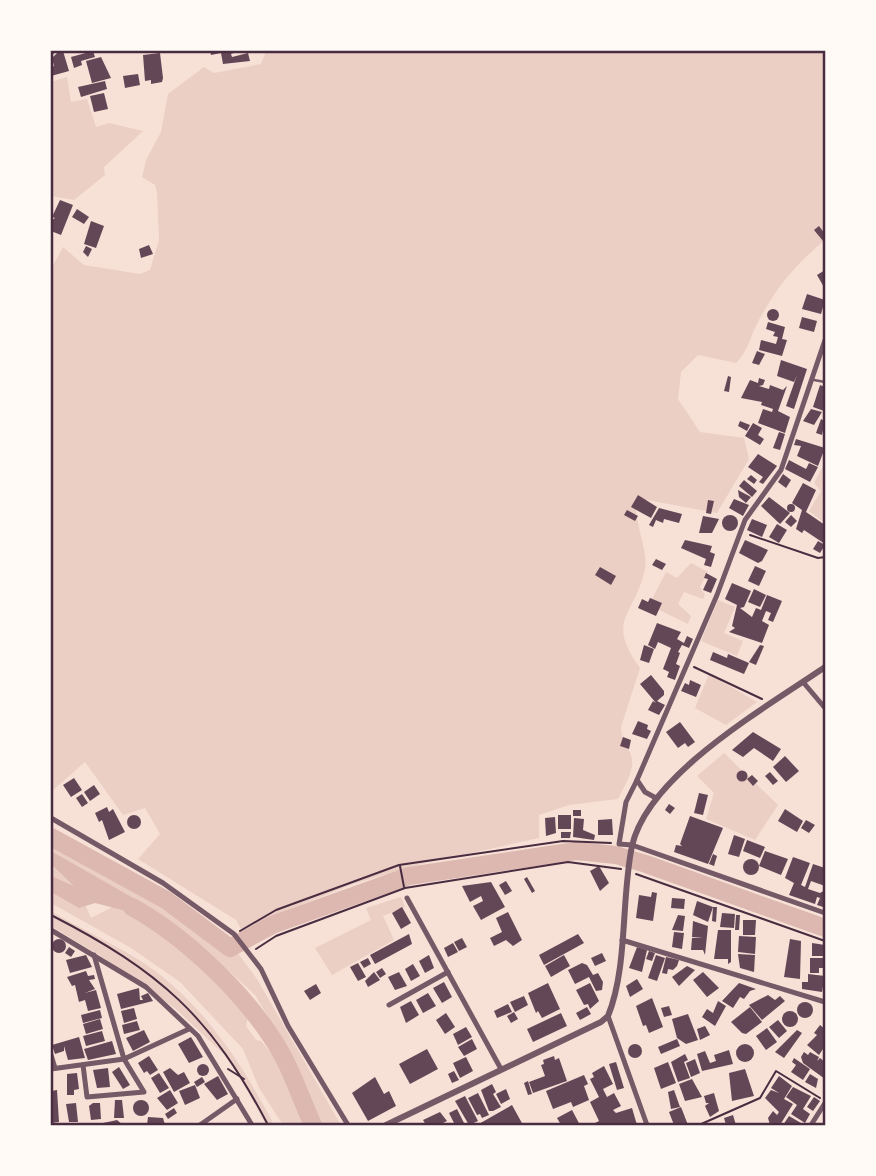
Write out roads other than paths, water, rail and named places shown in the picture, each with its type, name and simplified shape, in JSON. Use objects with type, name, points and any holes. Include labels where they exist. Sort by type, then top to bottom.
[{"type":"street","points":[[825,340],[781,470],[740,531],[687,664],[626,802],[619,844],[825,914]]},
{"type":"street","points":[[647,1125],[608,1016],[622,940],[632,848],[656,797],[681,770],[825,667]]},
{"type":"street","points":[[803,682],[825,708]]},
{"type":"street","points":[[637,780],[645,792],[656,797]]},
{"type":"street","points":[[51,818],[163,883],[236,936],[261,969],[288,1026],[348,1125]]},
{"type":"street","points":[[407,898],[500,1069]]},
{"type":"street","points":[[51,930],[146,987],[198,1036],[252,1125]]},
{"type":"street","points":[[622,940],[825,1002]]},
{"type":"street","points":[[83,1066],[87,1097],[144,1092],[124,1059],[94,955]]},
{"type":"street","points":[[389,1005],[448,972]]},
{"type":"street","points":[[386,1125],[601,1022],[608,1016]]},
{"type":"street","points":[[51,1055],[53,1069],[124,1059],[189,1030]]},
{"type":"street","points":[[200,1125],[237,1099]]},
{"type":"street","points":[[811,1125],[825,1102]]},
{"type":"lane","points":[[810,379],[825,382]]},
{"type":"waterway","points":[[51,837],[166,900],[230,948],[272,925],[409,876],[576,851],[616,855],[646,864],[825,928]]},
{"type":"waterway","points":[[132,907],[190,948],[227,982],[259,1019],[278,1048],[313,1125]]}]
